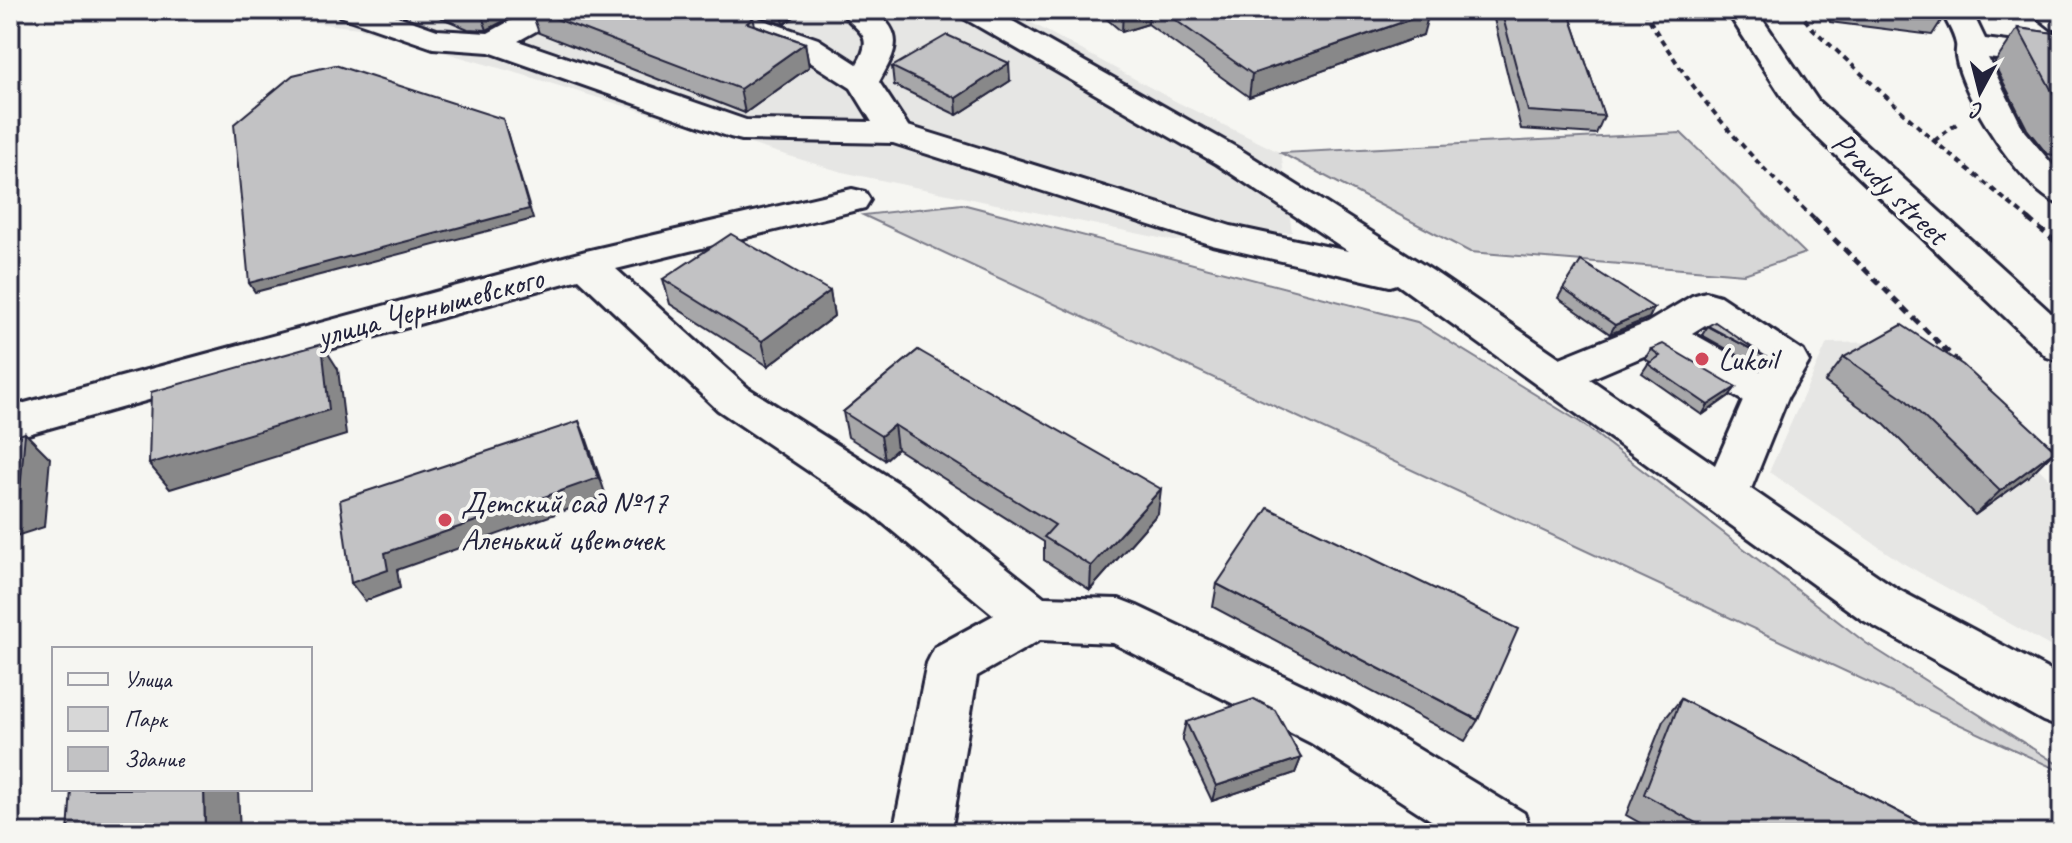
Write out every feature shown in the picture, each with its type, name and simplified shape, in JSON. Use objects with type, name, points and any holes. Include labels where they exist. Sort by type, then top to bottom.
[{"type":"street","points":[[351,10],[433,39],[493,43],[742,130],[896,133],[1225,237],[1419,280]]},
{"type":"street","points":[[493,43],[552,10]]},
{"type":"street","points":[[707,10],[807,46],[863,82],[896,133]]},
{"type":"street","points":[[855,10],[877,27],[881,50],[863,82]]},
{"type":"street","points":[[971,10],[1229,157],[1419,280],[1879,604],[2062,704]]},
{"type":"street","name":"Pravdy street","points":[[1741,10],[1806,108],[2062,347]]},
{"type":"street","points":[[1956,10],[1973,47],[1971,55],[1995,115],[2039,176],[2062,194]]},
{"type":"street","points":[[2043,10],[2062,22]]},
{"type":"street","points":[[1973,47],[2062,58]]},
{"type":"street","name":"улица Чернышевского","points":[[10,423],[586,264],[852,200]]},
{"type":"street","points":[[586,264],[733,399],[889,501],[1034,618]]},
{"type":"street","points":[[1557,376],[1661,333],[1706,306],[1788,362],[1767,395],[1726,494]]},
{"type":"street","points":[[922,833],[953,663],[1034,618],[1119,621],[1330,725],[1503,833]]},
{"type":"path","points":[[1645,10],[1651,24],[1695,89],[1740,146],[1962,365]]},
{"type":"path","points":[[1798,10],[1811,27],[1934,141],[2062,247]]},
{"type":"path","points":[[2040,440],[2062,461]]},
{"type":"shaded area","points":[[203,10],[1008,10],[1177,102],[1281,153],[1292,232],[1174,241],[842,172],[359,28]]},
{"type":"shaded area","points":[[1896,342],[1991,420],[2062,492],[2062,653],[1901,562],[1769,472],[1827,343]]},
{"type":"green space","points":[[1681,133],[1805,253],[1744,274],[1470,252],[1281,153]]},
{"type":"green space","points":[[962,204],[1417,322],[1580,422],[1866,643],[2062,767],[2062,772],[863,215]]},
{"type":"building","points":[[533,10],[730,10],[753,18],[747,23],[805,43],[740,89]]},
{"type":"building","points":[[1161,10],[1424,10],[1429,13],[1252,74]]},
{"type":"building","points":[[1501,10],[1568,10],[1604,116],[1528,111]]},
{"type":"building","points":[[2018,28],[2062,34],[2062,103],[2053,93]]},
{"type":"building","points":[[947,35],[1009,63],[956,98],[892,67]]},
{"type":"building","points":[[335,65],[503,119],[529,209],[249,283],[234,124],[293,75]]},
{"type":"building","points":[[731,234],[830,291],[762,341],[663,279]]},
{"type":"building","points":[[1581,261],[1654,308],[1615,325],[1563,289]]},
{"type":"building","points":[[1715,322],[1766,357],[1708,326]]},
{"type":"building","points":[[1902,325],[1963,365],[2055,450],[2000,491],[1905,399],[1844,357]]},
{"type":"building","points":[[322,344],[329,410],[149,464],[151,392]]},
{"type":"building","points":[[1663,344],[1736,387],[1708,405],[1648,364],[1660,356],[1651,349]]},
{"type":"building","points":[[918,350],[1161,489],[1091,566],[1044,537],[1055,525],[894,425],[881,436],[843,412]]},
{"type":"building","name":"Детский сад №17 Аленький цветочек","points":[[579,421],[598,478],[385,553],[388,570],[351,583],[340,500]]},
{"type":"building","points":[[25,433],[19,503],[10,506],[10,438]]},
{"type":"building","points":[[1268,508],[1518,629],[1478,720],[1217,584]]},
{"type":"building","points":[[1254,699],[1275,710],[1301,758],[1216,786],[1186,722]]},
{"type":"building","points":[[1681,699],[1939,833],[1714,833],[1644,794]]},
{"type":"building","points":[[71,791],[204,791],[205,833],[68,833]]},
{"type":"place","name":"Lukoil","points":[[1702,359]]},
{"type":"place","name":"Детский сад №17 Аленький цветочек","points":[[445,520]]}]
